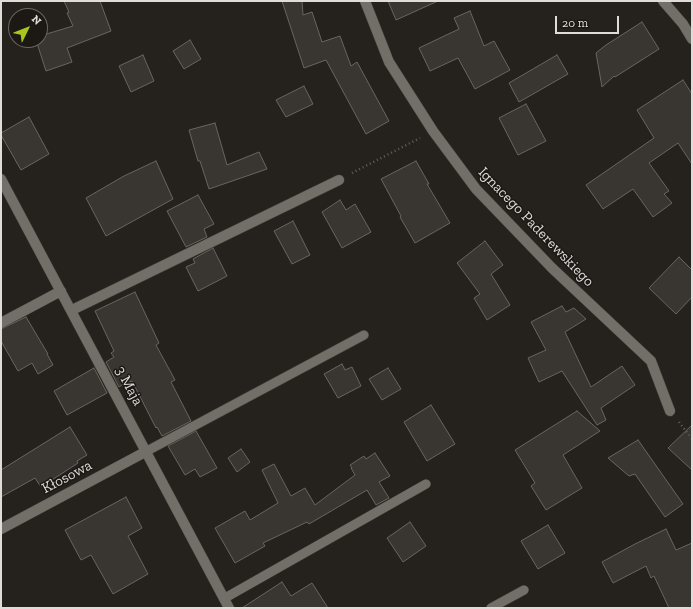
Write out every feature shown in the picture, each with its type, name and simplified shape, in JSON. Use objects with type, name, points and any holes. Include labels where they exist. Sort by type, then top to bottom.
[{"type":"street","name":"Ignacego Paderewskiego","points":[[365,1],[389,62],[433,131],[476,189],[552,268],[651,361],[670,411]]},
{"type":"street","points":[[662,1],[682,24],[692,39]]},
{"type":"street","name":"3 Maja","points":[[1,179],[230,608]]},
{"type":"street","points":[[72,310],[339,180]]},
{"type":"street","points":[[1,323],[61,291]]},
{"type":"street","name":"Kłosowa","points":[[1,529],[147,451]]},
{"type":"lane","points":[[147,451],[364,335]]},
{"type":"lane","points":[[225,598],[426,484]]},
{"type":"lane","points":[[491,608],[524,590]]},
{"type":"path","points":[[339,180],[433,131]]},
{"type":"path","points":[[670,411],[692,439]]},
{"type":"building","points":[[64,1],[100,1],[111,31],[67,48],[72,62],[46,71],[39,48],[48,48],[48,34],[73,26],[67,13],[69,12]]},
{"type":"building","points":[[282,1],[302,1],[303,15],[312,12],[322,42],[340,36],[351,66],[357,62],[389,121],[366,134],[326,60],[304,68]]},
{"type":"building","points":[[388,1],[438,1],[396,20]]},
{"type":"building","points":[[470,11],[484,46],[494,41],[510,70],[475,89],[458,58],[430,71],[419,48],[459,29],[454,18]]},
{"type":"building","points":[[642,22],[659,49],[615,77],[614,76],[602,87],[596,53]]},
{"type":"building","points":[[190,40],[201,59],[184,69],[173,51]]},
{"type":"building","points":[[143,55],[154,81],[131,92],[119,66]]},
{"type":"building","points":[[557,55],[568,74],[519,102],[509,83]]},
{"type":"building","points":[[683,80],[692,94],[692,164],[678,143],[649,163],[669,191],[664,194],[672,203],[653,217],[633,189],[603,209],[586,185],[654,138],[637,110]]},
{"type":"building","points":[[304,86],[313,104],[286,117],[276,100]]},
{"type":"building","points":[[526,104],[546,141],[518,155],[499,118]]},
{"type":"building","points":[[29,117],[49,154],[21,170],[1,133]]},
{"type":"building","points":[[215,123],[227,165],[259,152],[267,169],[209,189],[200,161],[198,161],[189,130]]},
{"type":"building","points":[[156,161],[173,199],[106,236],[86,198],[124,176]]},
{"type":"building","points":[[416,161],[429,184],[427,184],[450,223],[415,243],[381,179]]},
{"type":"building","points":[[198,195],[214,224],[204,229],[207,237],[186,247],[167,211]]},
{"type":"building","points":[[340,200],[346,210],[355,204],[371,232],[342,248],[322,212]]},
{"type":"building","points":[[293,221],[310,255],[292,264],[274,231]]},
{"type":"building","points":[[485,241],[503,265],[491,274],[510,305],[487,320],[474,298],[480,294],[457,263]]},
{"type":"building","points":[[213,248],[227,276],[198,291],[186,267],[195,263],[193,259]]},
{"type":"building","points":[[679,257],[692,270],[692,297],[676,314],[649,288]]},
{"type":"building","points":[[135,292],[159,343],[156,345],[175,380],[171,382],[191,421],[162,436],[157,427],[156,428],[132,381],[126,382],[119,387],[106,362],[114,357],[111,353],[114,351],[95,311]]},
{"type":"building","points":[[562,306],[566,312],[574,308],[586,319],[565,332],[591,387],[622,366],[635,385],[601,408],[606,420],[597,425],[562,371],[539,382],[528,358],[546,350],[531,322]]},
{"type":"building","points":[[26,317],[53,365],[38,374],[32,363],[18,371],[1,341],[1,329]]},
{"type":"building","points":[[342,364],[345,370],[352,367],[361,386],[338,398],[324,374]]},
{"type":"building","points":[[94,368],[107,393],[67,415],[54,391]]},
{"type":"building","points":[[388,368],[401,389],[382,400],[369,379]]},
{"type":"building","points":[[431,405],[455,444],[427,461],[404,422]]},
{"type":"building","points":[[577,411],[600,431],[563,455],[582,488],[546,510],[531,486],[535,483],[515,450]]},
{"type":"building","points":[[692,425],[692,470],[668,448]]},
{"type":"building","points":[[70,427],[87,455],[77,461],[78,463],[41,487],[35,478],[1,497],[1,470]]},
{"type":"building","points":[[196,431],[217,468],[200,477],[195,469],[185,475],[168,446]]},
{"type":"building","points":[[638,440],[683,504],[665,517],[635,474],[629,476],[608,458]]},
{"type":"building","points":[[241,449],[250,462],[237,472],[228,458]]},
{"type":"building","points":[[375,453],[390,476],[379,482],[389,498],[376,505],[367,490],[309,524],[307,522],[263,543],[265,546],[235,563],[215,528],[245,511],[250,520],[278,503],[262,470],[274,464],[291,496],[305,488],[315,505],[355,475],[350,465],[364,456],[366,459]]},
{"type":"building","points":[[126,497],[142,528],[128,536],[148,574],[113,594],[91,555],[81,560],[65,530]]},
{"type":"building","points":[[410,522],[426,546],[403,562],[387,538]]},
{"type":"building","points":[[548,525],[565,553],[538,569],[521,541]]},
{"type":"building","points":[[666,529],[676,550],[692,543],[692,608],[669,608],[654,576],[651,578],[646,566],[613,583],[602,562]]},
{"type":"building","points":[[282,582],[291,596],[312,583],[328,608],[242,608]]}]
